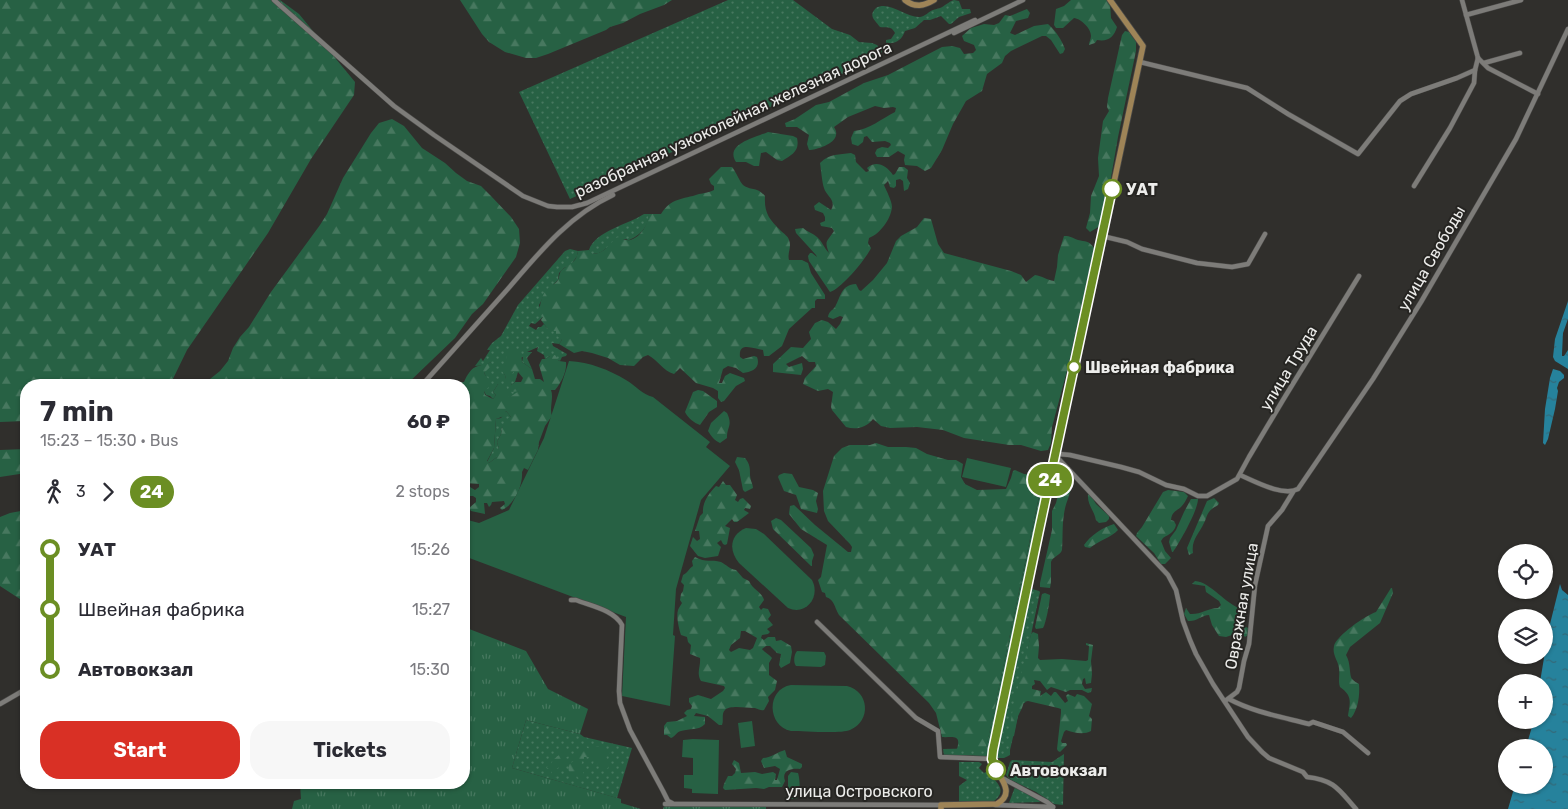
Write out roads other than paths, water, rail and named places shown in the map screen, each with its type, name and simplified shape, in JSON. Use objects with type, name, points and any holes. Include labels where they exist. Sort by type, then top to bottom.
[{"type":"main road","points":[[908,2],[922,6],[934,0]]},
{"type":"main road","points":[[991,805],[999,803],[1004,797],[1006,788],[992,759],[1143,46],[1110,0]]},
{"type":"main road","name":"улица Островского","points":[[941,807],[991,805]]},
{"type":"street","name":"разобранная узкоколейная железная дорога","points":[[274,0],[380,95],[415,122],[522,196],[548,206],[556,207],[572,207],[587,203],[975,20]]},
{"type":"street","points":[[427,379],[550,241],[570,221],[592,206],[1023,0]]},
{"type":"street","points":[[1414,186],[1450,128],[1474,83],[1478,58],[1462,0]]},
{"type":"street","points":[[1466,15],[1521,0]]},
{"type":"street","name":"улица Свободы","points":[[1295,490],[1373,379],[1421,302],[1516,139],[1568,29]]},
{"type":"street","name":"разобранная узкоколейная железная дорога","points":[[912,50],[950,36]]},
{"type":"street","points":[[1484,63],[1520,53]]},
{"type":"street","points":[[1478,58],[1488,68],[1538,94]]},
{"type":"street","points":[[1140,62],[1247,88],[1358,154],[1400,101],[1411,94],[1475,70]]},
{"type":"street","points":[[1102,236],[1188,262],[1232,267],[1248,264],[1265,234]]},
{"type":"street","name":"улица Труда","points":[[1240,474],[1273,416],[1359,276]]},
{"type":"street","points":[[1055,455],[1070,455],[1139,472],[1166,485],[1184,489],[1198,496],[1207,496],[1237,479],[1240,474],[1269,487],[1295,490]]},
{"type":"street","points":[[1055,455],[1168,575],[1176,590],[1190,640],[1205,671],[1227,700],[1248,737],[1269,758],[1303,772],[1307,777],[1326,780],[1341,792],[1356,809]]},
{"type":"street","name":"Овражная улица","points":[[1227,700],[1239,688],[1244,661],[1249,647],[1255,585],[1266,532],[1268,526],[1282,510],[1295,490]]},
{"type":"street","points":[[571,600],[576,600],[607,612],[617,618],[622,624],[619,691],[622,707],[630,730],[668,801],[673,804]]},
{"type":"street","points":[[817,622],[916,718],[938,731],[940,757],[992,759]]},
{"type":"street","points":[[0,704],[20,692]]},
{"type":"street","points":[[1227,700],[1275,716],[1309,724],[1313,722],[1343,732],[1368,753]]},
{"type":"street","points":[[1002,778],[1048,802],[1053,808]]},
{"type":"street","name":"улица Островского","points":[[665,804],[941,807]]},
{"type":"street","name":"улица Островского","points":[[991,805],[1053,808]]},
{"type":"water","points":[[1568,301],[1568,319],[1563,333],[1562,356],[1568,350],[1568,369],[1555,361],[1553,357],[1555,339]]},
{"type":"water","points":[[1553,369],[1560,371],[1564,378],[1559,382],[1557,388],[1555,409],[1545,445],[1543,443],[1545,409]]},
{"type":"water","points":[[1560,584],[1562,590],[1568,595],[1568,809],[1508,809],[1512,794],[1553,794],[1553,739],[1528,739],[1531,729],[1553,729],[1553,674],[1541,674],[1543,664],[1553,664],[1553,612]]},
{"type":"place","name":"УАТ","points":[[1112,189]]},
{"type":"place","name":"Швейная фабрика","points":[[1074,367]]},
{"type":"place","name":"Автовокзал","points":[[996,770]]}]
